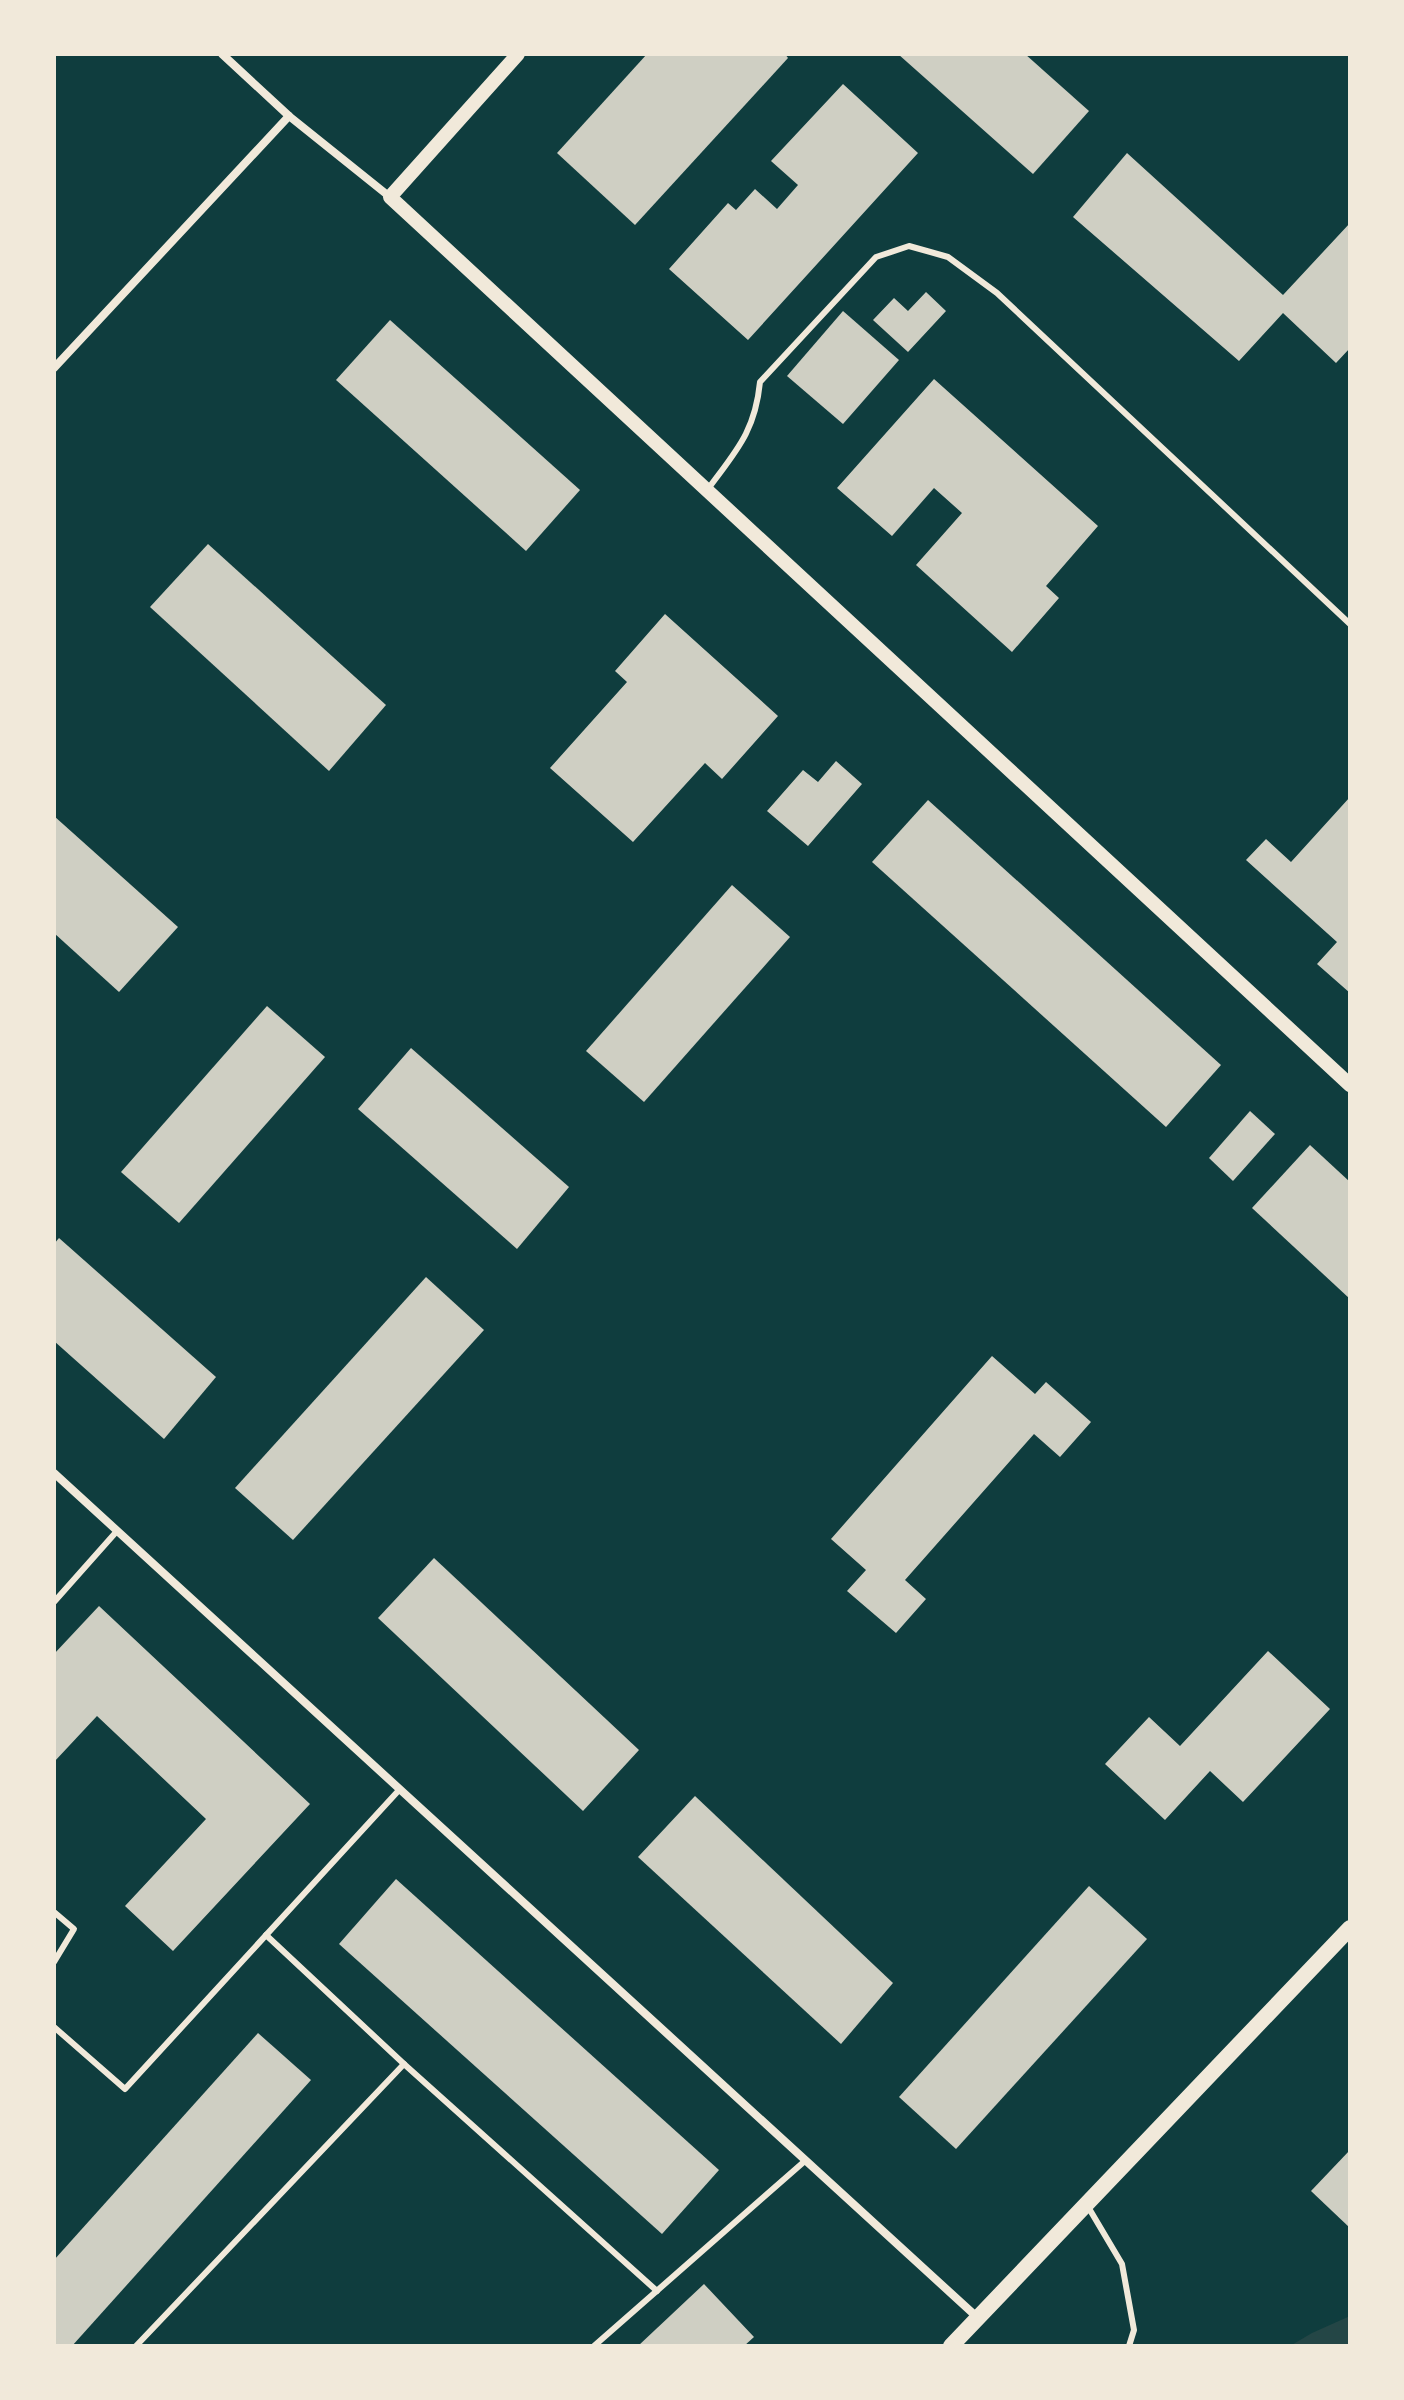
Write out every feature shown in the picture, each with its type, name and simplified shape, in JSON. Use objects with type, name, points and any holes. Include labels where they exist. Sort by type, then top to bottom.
[{"type":"main road","points":[[951,2346],[1350,1928]]},
{"type":"street","points":[[222,54],[289,116],[390,197],[1350,1085]]},
{"type":"street","points":[[390,197],[518,54]]},
{"type":"street","points":[[54,368],[289,116]]},
{"type":"street","points":[[54,1473],[979,2318]]},
{"type":"lane","points":[[707,491],[747,437],[758,409],[760,382],[876,257],[909,246],[948,257],[997,293],[1350,624]]},
{"type":"lane","points":[[54,1602],[117,1531]]},
{"type":"lane","points":[[54,2027],[125,2089],[400,1789]]},
{"type":"lane","points":[[54,1912],[74,1929],[54,1962]]},
{"type":"lane","points":[[266,1935],[404,2064],[657,2291]]},
{"type":"lane","points":[[136,2346],[404,2064]]},
{"type":"lane","points":[[594,2346],[806,2160]]},
{"type":"lane","points":[[1087,2204],[1122,2264],[1134,2330],[1129,2346]]},
{"type":"shaded area","points":[[1350,2316],[1350,2346],[1290,2346],[1312,2333]]},
{"type":"building","points":[[647,54],[785,54],[788,58],[635,225],[557,153]]},
{"type":"building","points":[[898,54],[1025,54],[1089,111],[1033,174]]},
{"type":"building","points":[[843,84],[918,153],[748,340],[669,269],[728,203],[736,210],[755,189],[777,209],[798,185],[771,161]]},
{"type":"building","points":[[1127,153],[1283,295],[1350,223],[1350,348],[1336,363],[1283,313],[1239,361],[1073,217]]},
{"type":"building","points":[[926,292],[946,311],[908,352],[873,320],[894,298],[908,311]]},
{"type":"building","points":[[843,311],[899,360],[843,424],[787,376]]},
{"type":"building","points":[[390,320],[580,490],[526,551],[336,380]]},
{"type":"building","points":[[934,379],[1098,526],[1046,586],[1059,598],[1012,652],[916,565],[962,513],[934,488],[892,536],[837,488]]},
{"type":"building","points":[[208,544],[386,705],[329,771],[150,607]]},
{"type":"building","points":[[665,614],[778,716],[722,779],[705,763],[633,842],[550,768],[627,682],[615,671]]},
{"type":"building","points":[[836,761],[862,784],[808,846],[767,811],[803,770],[818,782]]},
{"type":"building","points":[[1350,797],[1350,993],[1317,964],[1337,942],[1246,860],[1266,839],[1291,862]]},
{"type":"building","points":[[928,800],[1221,1065],[1166,1127],[872,862]]},
{"type":"building","points":[[54,816],[178,927],[119,992],[54,933]]},
{"type":"building","points":[[732,885],[790,937],[644,1102],[586,1051]]},
{"type":"building","points":[[267,1006],[325,1057],[179,1223],[121,1172]]},
{"type":"building","points":[[411,1048],[569,1187],[517,1249],[358,1109]]},
{"type":"building","points":[[1250,1111],[1275,1134],[1233,1181],[1209,1158]]},
{"type":"building","points":[[1310,1145],[1350,1182],[1350,1299],[1252,1208]]},
{"type":"building","points":[[59,1238],[216,1377],[164,1439],[54,1341],[54,1244]]},
{"type":"building","points":[[426,1277],[484,1330],[293,1540],[235,1488]]},
{"type":"building","points":[[992,1356],[1035,1394],[1046,1382],[1091,1422],[1060,1457],[1034,1434],[905,1580],[926,1599],[896,1633],[847,1591],[866,1570],[831,1539]]},
{"type":"building","points":[[434,1558],[639,1750],[583,1811],[378,1618]]},
{"type":"building","points":[[99,1606],[310,1804],[173,1951],[125,1906],[206,1819],[97,1716],[54,1762],[54,1654]]},
{"type":"building","points":[[1268,1651],[1330,1709],[1243,1802],[1210,1771],[1165,1820],[1105,1764],[1149,1717],[1180,1746]]},
{"type":"building","points":[[695,1796],[893,1983],[841,2044],[638,1857]]},
{"type":"building","points":[[396,1879],[719,2170],[662,2234],[339,1944]]},
{"type":"building","points":[[1089,1886],[1147,1939],[956,2149],[899,2097]]},
{"type":"building","points":[[258,2033],[311,2080],[72,2346],[54,2346],[54,2260]]},
{"type":"building","points":[[1350,2150],[1350,2228],[1311,2191]]},
{"type":"building","points":[[704,2284],[754,2337],[744,2346],[638,2346]]}]
